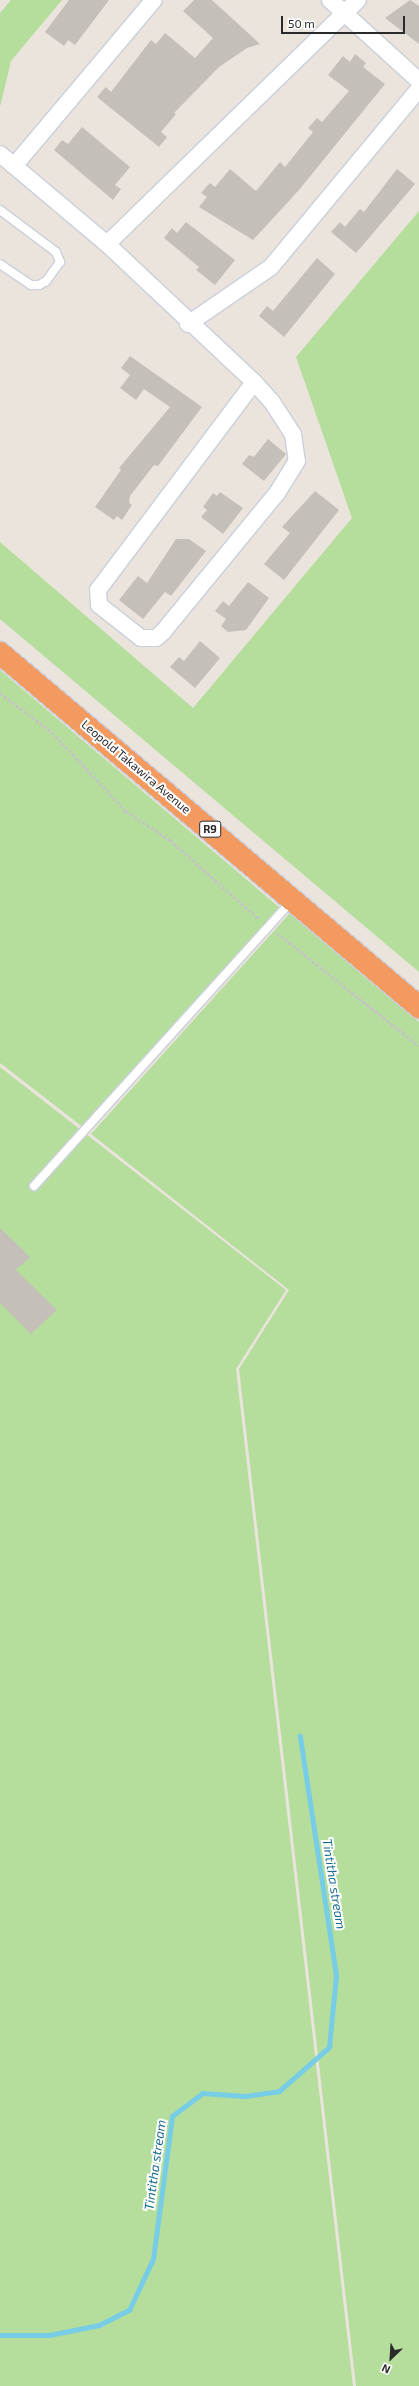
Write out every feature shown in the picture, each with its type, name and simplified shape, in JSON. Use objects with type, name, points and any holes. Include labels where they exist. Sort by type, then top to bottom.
[{"type":"highway","name":"Leopold Takawira Avenue","points":[[0,653],[419,1006]]},
{"type":"street","points":[[14,166],[154,0]]},
{"type":"street","points":[[330,0],[419,81]]},
{"type":"street","points":[[107,244],[346,14],[358,0]]},
{"type":"street","points":[[188,324],[271,267],[419,89]]},
{"type":"street","points":[[0,154],[107,244],[188,324],[254,382],[272,402],[293,434],[297,452],[294,466],[277,493],[163,632],[156,638],[141,638],[99,605],[98,590],[254,382]]},
{"type":"lane","points":[[0,210],[56,252],[60,262],[46,281],[39,285],[31,285],[0,264]]},
{"type":"lane","points":[[34,1186],[293,899]]},
{"type":"path","points":[[0,693],[52,732],[126,811],[170,840],[269,927],[419,1046]]},
{"type":"green space","points":[[11,0],[62,0],[11,61],[0,107],[0,13]]},
{"type":"green space","points":[[419,211],[419,972],[0,619],[0,542],[193,708],[352,518],[296,357]]},
{"type":"green space","points":[[0,670],[280,908],[84,1128],[0,1063]]},
{"type":"green space","points":[[290,913],[419,1022],[419,2386],[356,2386],[239,1369],[289,1290],[91,1134]]},
{"type":"green space","points":[[0,1067],[286,1290],[236,1369],[353,2386],[0,2386]]},
{"type":"building","points":[[69,0],[109,0],[75,45],[68,40],[64,46],[45,32]]},
{"type":"building","points":[[194,0],[212,0],[260,44],[247,48],[219,67],[174,113],[176,114],[161,132],[167,137],[159,147],[97,97],[106,87],[111,92],[151,40],[156,44],[165,33],[195,58],[213,38],[183,11]]},
{"type":"building","points":[[410,0],[419,6],[419,44],[385,18]]},
{"type":"building","points":[[355,54],[366,63],[363,67],[385,84],[299,190],[253,240],[199,207],[207,197],[201,193],[210,183],[215,187],[230,169],[256,191],[280,162],[285,167],[313,132],[308,128],[317,118],[322,122],[349,91],[328,75],[343,56],[350,62]]},
{"type":"building","points":[[82,127],[130,167],[115,185],[121,189],[113,200],[54,150],[62,140],[68,144]]},
{"type":"building","points":[[397,169],[415,184],[356,253],[331,232],[340,222],[345,227],[360,209],[364,212]]},
{"type":"building","points":[[186,222],[235,260],[215,285],[196,270],[199,267],[164,238],[172,228],[177,233]]},
{"type":"building","points":[[317,258],[335,274],[284,337],[259,316],[267,306],[273,311]]},
{"type":"building","points":[[130,356],[202,407],[158,466],[154,465],[130,496],[129,503],[132,505],[122,520],[117,516],[114,520],[95,507],[121,470],[119,468],[170,407],[144,389],[136,400],[120,388],[130,375],[121,368]]},
{"type":"building","points":[[268,439],[286,454],[264,481],[242,464],[249,455],[254,457]]},
{"type":"building","points":[[315,491],[339,510],[284,580],[264,564],[290,533],[282,527]]},
{"type":"building","points":[[220,492],[243,508],[223,534],[201,517],[207,510],[203,507],[213,493],[217,496]]},
{"type":"building","points":[[176,539],[189,539],[206,551],[171,596],[165,592],[143,619],[119,600],[138,576],[147,583]]},
{"type":"building","points":[[248,582],[269,598],[246,630],[228,632],[221,626],[226,619],[215,611],[223,601],[229,606]]},
{"type":"building","points":[[200,641],[220,658],[195,688],[170,667],[179,657],[184,661]]},
{"type":"building","points":[[0,1228],[30,1257],[16,1270],[57,1310],[31,1334],[0,1303]]},
{"type":"waterway","name":"Tintitha stream","points":[[0,2335],[49,2335],[99,2325],[129,2310],[153,2259],[172,2116],[202,2093],[245,2096],[279,2091],[329,2047],[336,1975],[300,1736]]}]
